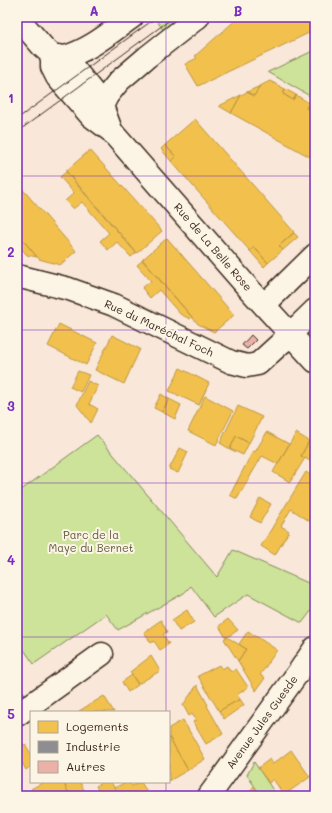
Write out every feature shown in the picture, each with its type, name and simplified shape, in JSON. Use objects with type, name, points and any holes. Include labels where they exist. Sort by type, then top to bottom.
[{"type":"street","name":"Rue de La Belle Rose","points":[[18,17],[44,47],[58,56],[85,82],[102,106],[111,131]]},
{"type":"street","points":[[58,56],[76,54],[132,17]]},
{"type":"street","points":[[102,106],[106,96],[119,81],[198,17]]},
{"type":"street","name":"Rue de La Belle Rose","points":[[58,56],[52,67],[57,77],[91,116],[111,131],[315,361]]},
{"type":"street","points":[[264,305],[315,255]]},
{"type":"street","name":"Rue du Maréchal Foch","points":[[17,276],[69,289],[114,305],[231,362],[247,366],[258,364],[315,310]]},
{"type":"street","name":"Avenue Jules Guesde","points":[[209,796],[315,648]]},
{"type":"street","points":[[17,715],[102,654]]},
{"type":"green space","points":[[154,17],[183,17],[164,31]]},
{"type":"green space","points":[[315,50],[315,99],[268,72]]},
{"type":"green space","name":"Parc de la Maye du Bernet","points":[[97,435],[217,577],[233,550],[315,586],[315,606],[302,623],[248,594],[214,617],[191,586],[184,593],[118,630],[106,614],[34,664],[17,640],[17,493]]},
{"type":"green space","points":[[254,762],[277,796],[261,796],[247,775]]},
{"type":"building: Logements","points":[[239,17],[315,17],[315,30],[198,86],[185,64],[197,58],[195,56]]},
{"type":"building: Logements","points":[[270,81],[285,89],[283,94],[293,100],[296,95],[309,103],[306,108],[315,112],[315,154],[312,152],[310,157],[231,113],[241,95],[247,92],[254,96],[260,86]]},
{"type":"building: Logements","points":[[260,86],[254,96],[247,92]]},
{"type":"building: Logements","points":[[285,89],[296,95],[293,100],[283,94]]},
{"type":"building: Logements","points":[[241,95],[231,113],[219,106]]},
{"type":"building: Logements","points":[[309,103],[315,106],[315,112],[306,108]]},
{"type":"building: Logements","points":[[195,119],[294,232],[279,246],[283,250],[268,263],[254,247],[250,251],[171,161],[176,157],[165,145]]},
{"type":"building: Logements","points":[[165,145],[176,157],[171,161],[161,149]]},
{"type":"building: Logements","points":[[90,150],[162,231],[137,253],[66,171]]},
{"type":"building: Logements","points":[[312,152],[315,154],[315,160],[310,157]]},
{"type":"building: Logements","points":[[66,172],[136,253],[131,257],[117,242],[108,250],[100,241],[109,233],[82,202],[73,209],[65,201],[74,193],[60,177]]},
{"type":"building: Logements","points":[[19,185],[76,251],[60,265],[39,259],[17,233],[17,187]]},
{"type":"building: Logements","points":[[17,233],[37,257],[27,255],[17,244]]},
{"type":"building: Logements","points":[[294,233],[298,237],[283,250],[279,246]]},
{"type":"building: Logements","points":[[167,238],[234,315],[214,332],[198,324],[142,260]]},
{"type":"building: Logements","points":[[254,247],[268,263],[264,267],[250,251]]},
{"type":"building: Logements","points":[[143,260],[192,317],[190,319],[180,314],[159,290],[150,298],[142,288],[151,281],[137,265]]},
{"type":"building: Logements","points":[[59,324],[97,343],[86,365],[48,346]]},
{"type":"building: Logements","points":[[112,335],[140,349],[124,384],[95,370]]},
{"type":"building: Logements","points":[[180,368],[209,383],[199,405],[169,391]]},
{"type":"building: Logements","points":[[78,371],[89,375],[81,392],[70,387]]},
{"type":"building: Logements","points":[[88,381],[98,386],[89,404],[98,409],[91,423],[77,405]]},
{"type":"building: Logements","points":[[161,394],[169,399],[162,412],[154,408]]},
{"type":"building: Logements","points":[[205,396],[233,411],[216,445],[188,431]]},
{"type":"building: Logements","points":[[169,399],[181,405],[175,419],[162,412]]},
{"type":"building: Logements","points":[[238,406],[262,417],[249,443],[236,436],[230,449],[220,443]]},
{"type":"building: Logements","points":[[267,432],[289,444],[278,464],[262,456],[237,499],[230,495],[253,451],[255,452]]},
{"type":"building: Logements","points":[[296,433],[309,441],[301,456],[305,458],[290,482],[273,472]]},
{"type":"building: Logements","points":[[236,436],[249,443],[243,455],[230,449]]},
{"type":"building: Logements","points":[[309,441],[315,445],[315,458],[312,462],[301,456]]},
{"type":"building: Logements","points":[[180,448],[188,452],[178,473],[169,469]]},
{"type":"building: Logements","points":[[306,472],[315,478],[315,523],[314,524],[291,509],[281,526],[289,531],[275,555],[261,546]]},
{"type":"building: Logements","points":[[260,498],[271,504],[260,523],[250,517]]},
{"type":"building: Logements","points":[[187,610],[194,622],[179,631],[172,620]]},
{"type":"building: Logements","points":[[228,619],[238,630],[226,638],[219,626]]},
{"type":"building: Logements","points":[[161,620],[167,632],[163,634],[169,644],[160,650],[154,641],[151,643],[144,632]]},
{"type":"building: Logements","points":[[248,631],[277,650],[260,675],[265,678],[256,691],[238,661],[246,649],[239,644]]},
{"type":"building: Logements","points":[[227,637],[246,649],[238,661],[224,639]]},
{"type":"building: Logements","points":[[151,656],[160,671],[138,684],[130,672]]},
{"type":"building: Logements","points":[[219,665],[222,669],[227,666],[231,672],[236,669],[248,687],[237,695],[240,699],[219,711],[198,676]]},
{"type":"building: Logements","points":[[132,675],[138,685],[128,692],[122,682]]},
{"type":"building: Logements","points":[[197,685],[223,734],[206,744],[193,722],[196,720],[192,714],[189,716],[183,705]]},
{"type":"building: Logements","points":[[104,696],[113,711],[79,711]]},
{"type":"building: Logements","points":[[240,699],[244,705],[224,719],[219,711]]},
{"type":"building: Logements","points":[[183,720],[205,759],[188,770],[170,739],[170,727]]},
{"type":"building: Logements","points":[[170,739],[188,770],[170,780]]},
{"type":"building: Logements","points":[[315,739],[315,749],[310,746]]},
{"type":"building: Logements","points":[[25,744],[30,752],[30,767],[26,770],[17,754],[17,750]]},
{"type":"building: Logements","points":[[291,750],[310,777],[284,795],[273,779],[269,783],[258,768],[270,759],[273,764]]},
{"type":"building: Logements","points":[[42,783],[64,783],[70,796],[35,796],[31,789]]},
{"type":"building: Logements","points":[[64,783],[80,783],[87,796],[70,796]]},
{"type":"building: Logements","points":[[101,783],[112,783],[119,796],[101,796],[96,786]]},
{"type":"building: Logements","points":[[124,783],[130,783],[132,786],[142,783],[149,796],[119,796],[114,788]]},
{"type":"building: Logements","points":[[254,786],[261,796],[247,796]]},
{"type":"building: Industrie","points":[[17,684],[25,694],[17,700]]},
{"type":"building: Autres","points":[[251,335],[256,340],[247,349],[242,345]]},
{"type":"tram line","points":[[17,119],[157,17]]},
{"type":"tram line","points":[[17,132],[174,17]]}]
